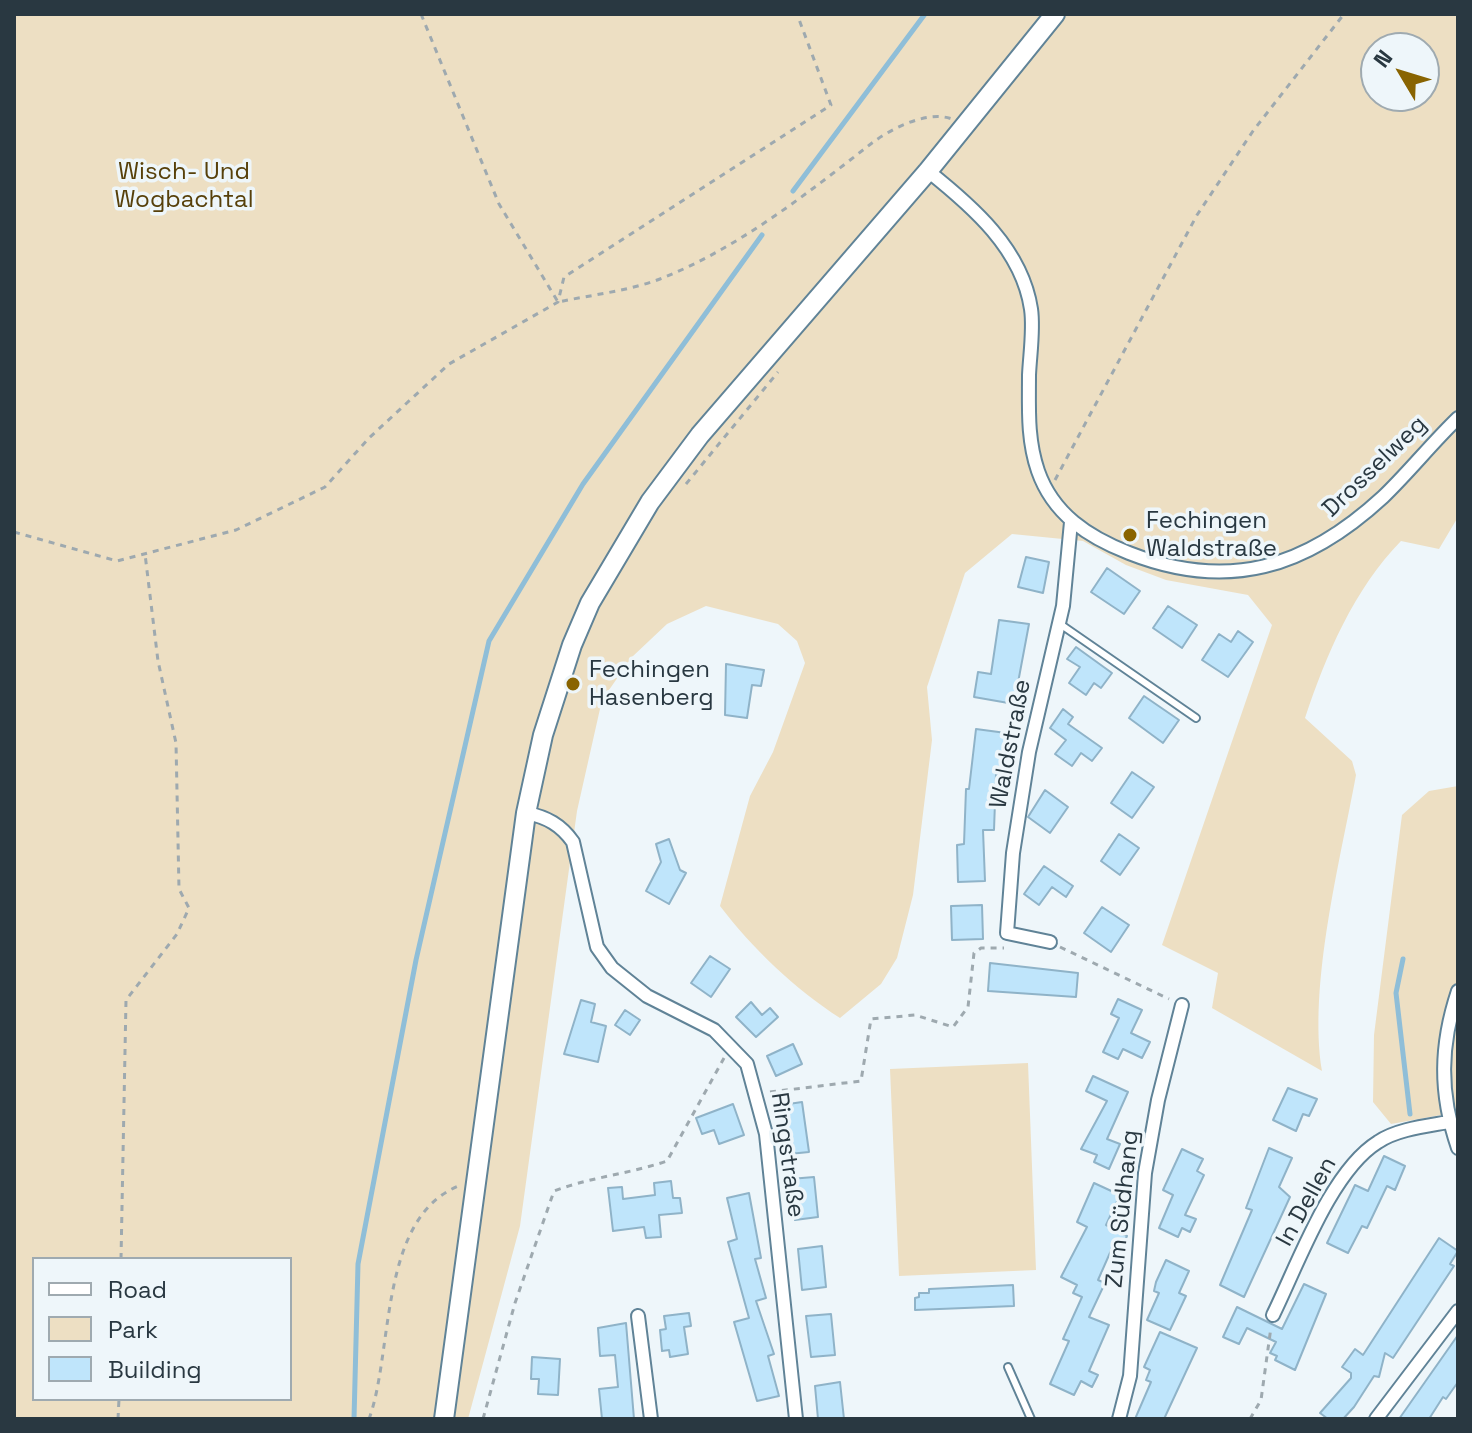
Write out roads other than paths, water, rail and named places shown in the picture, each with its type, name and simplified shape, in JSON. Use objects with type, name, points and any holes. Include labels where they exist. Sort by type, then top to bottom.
[{"type":"main road","points":[[444,1419],[526,813],[543,735],[572,645],[590,603],[650,502],[700,435],[928,171],[1055,14]]},
{"type":"street","points":[[928,171],[985,220],[1019,275],[1031,308],[1028,425],[1032,451],[1048,494],[1071,522]]},
{"type":"street","name":"Drosselweg","points":[[1071,522],[1091,535],[1160,565],[1189,572],[1252,570],[1298,556],[1336,536],[1384,496],[1458,418]]},
{"type":"street","name":"Waldstraße","points":[[1050,942],[1007,933],[1013,853],[1029,752],[1060,624],[1071,522]]},
{"type":"street","name":"Ringstraße","points":[[526,813],[541,816],[564,828],[573,842],[597,947],[612,968],[647,996],[714,1030],[731,1044],[747,1064],[758,1093],[766,1134],[796,1419]]},
{"type":"street","points":[[1458,991],[1445,1029],[1442,1074],[1449,1122],[1458,1148]]},
{"type":"street","name":"Zum Südhang","points":[[1119,1419],[1130,1376],[1145,1173],[1158,1100],[1182,1005]]},
{"type":"street","name":"In Dellen","points":[[1273,1315],[1340,1179],[1357,1158],[1380,1140],[1449,1122]]},
{"type":"street","points":[[1376,1419],[1458,1311]]},
{"type":"street","points":[[638,1316],[651,1419]]},
{"type":"lane","points":[[1060,624],[1196,718]]},
{"type":"lane","points":[[1008,1367],[1031,1419]]},
{"type":"waterway","points":[[793,191],[925,14]]},
{"type":"waterway","points":[[354,1419],[358,1264],[416,960],[489,641],[583,484],[762,235]]},
{"type":"waterway","points":[[1403,959],[1396,993],[1410,1114]]},
{"type":"place","name":"Fechingen Waldstraße","points":[[1130,535]]},
{"type":"place","name":"Fechingen Hasenberg","points":[[573,684]]},
{"type":"park label","name":"Wisch- Und Wogbachtal","points":[[184,186]]}]
